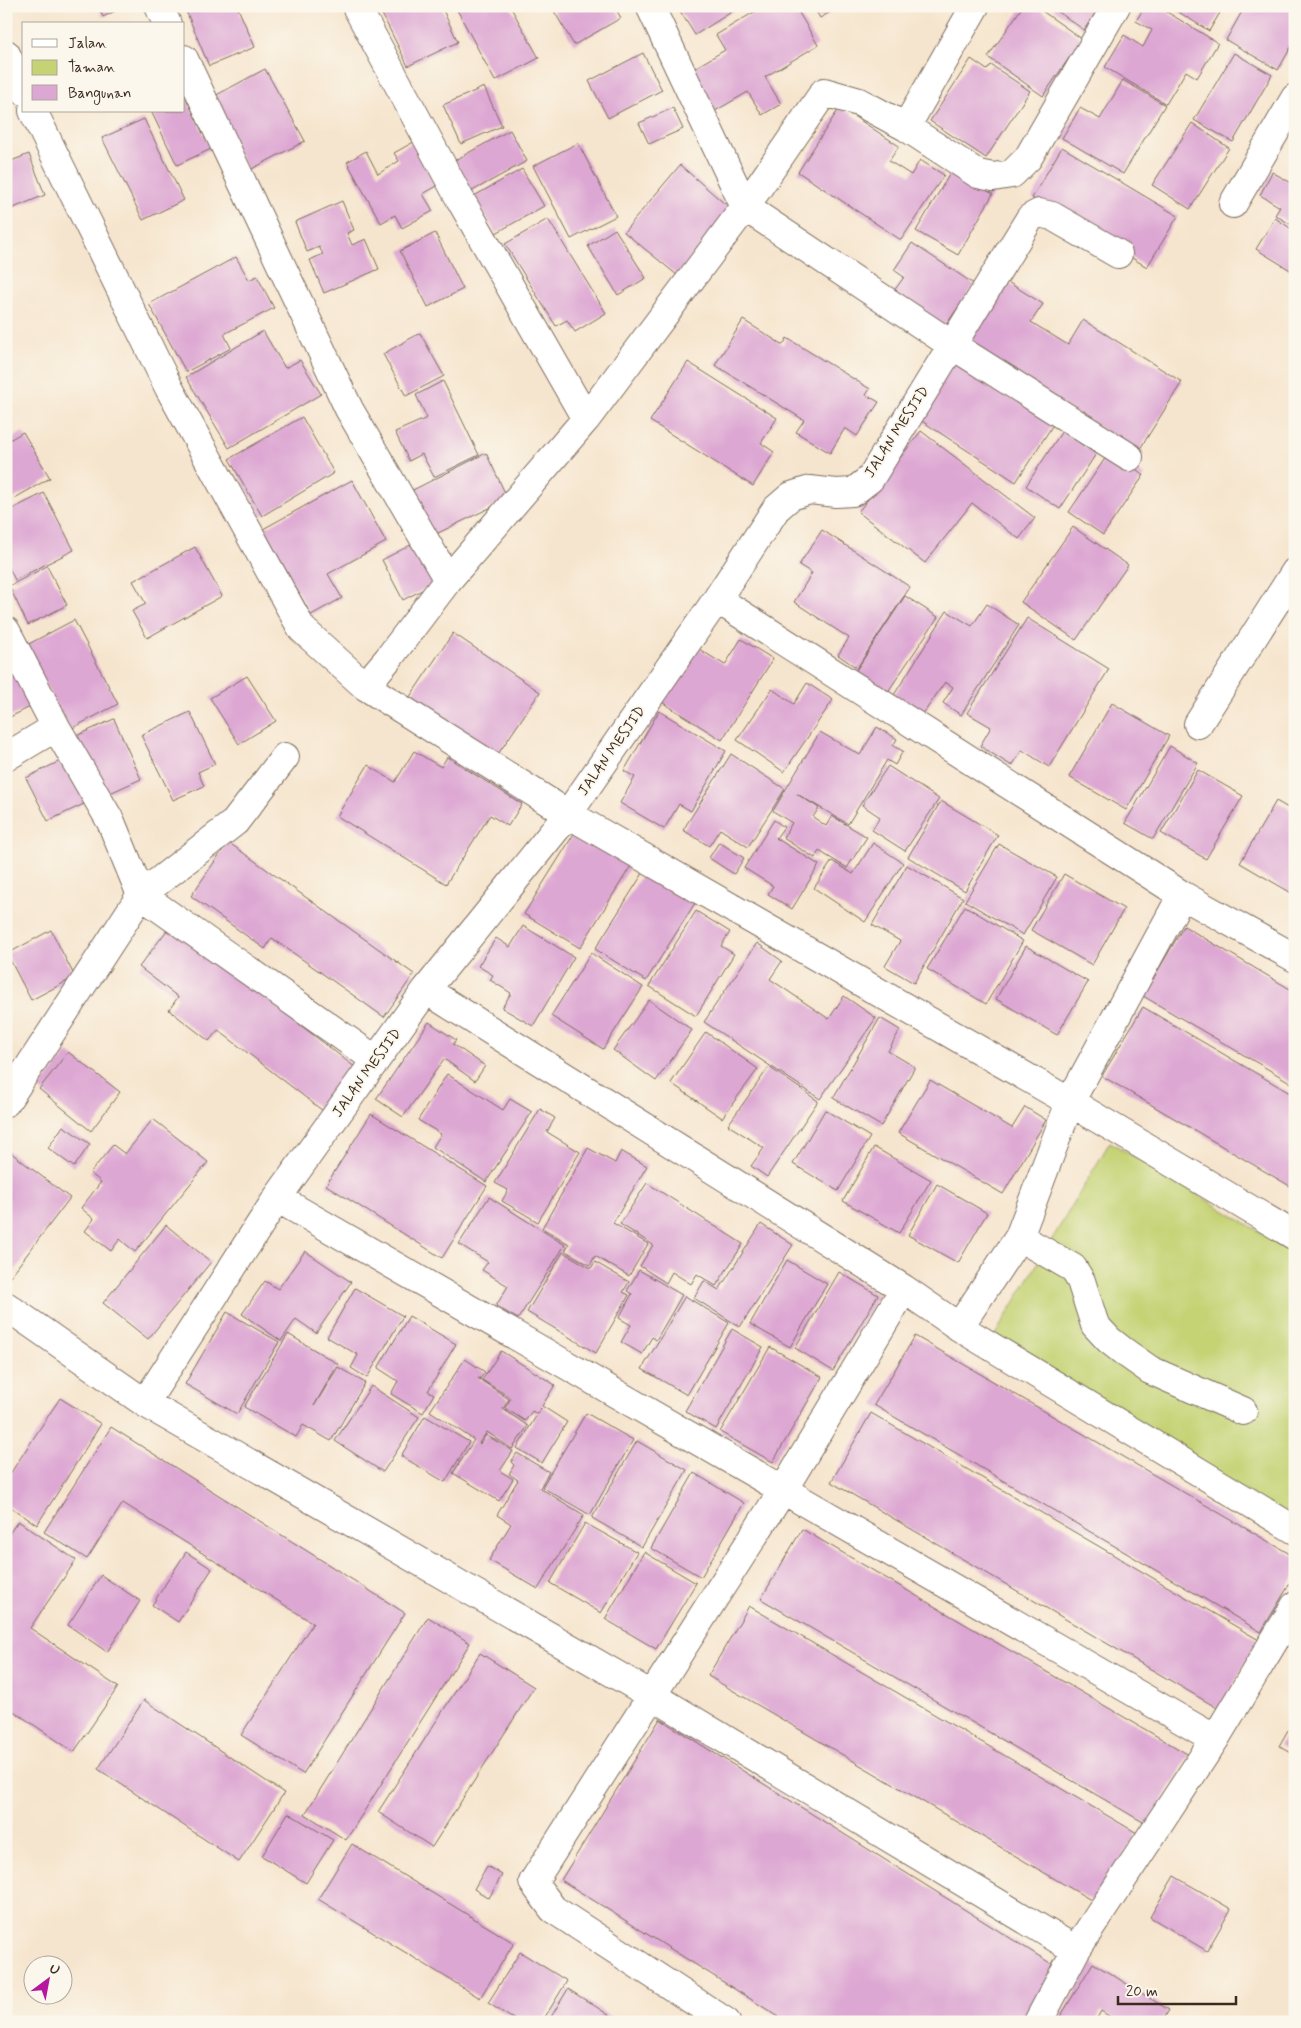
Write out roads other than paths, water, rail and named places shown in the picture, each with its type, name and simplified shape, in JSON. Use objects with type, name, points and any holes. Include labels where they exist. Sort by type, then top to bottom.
[{"type":"street","points":[[159,6],[166,22]]},
{"type":"street","points":[[356,6],[460,199],[586,419]]},
{"type":"street","points":[[650,6],[745,207],[952,345],[1129,457]]},
{"type":"street","points":[[906,128],[975,6]]},
{"type":"street","points":[[365,686],[448,580],[586,419],[745,207],[824,92],[859,102],[906,128],[978,174],[993,177],[1012,174],[1028,158],[1116,6]]},
{"type":"street","points":[[6,54],[22,88]]},
{"type":"street","points":[[185,61],[349,408],[448,580]]},
{"type":"street","points":[[1233,204],[1295,98]]},
{"type":"street","points":[[33,112],[169,388],[302,628],[365,686],[568,814],[1070,1102],[1295,1236]]},
{"type":"street","name":"JALAN MESJID","points":[[145,1403],[277,1198],[426,990],[568,814],[717,599],[776,509],[791,496],[810,490],[836,493],[853,492],[870,479],[1030,218],[1039,213],[1052,216],[1118,254]]},
{"type":"street","points":[[1198,724],[1295,572]]},
{"type":"street","points":[[717,599],[1182,894],[1295,958]]},
{"type":"street","points":[[6,631],[56,726],[111,822],[142,895],[376,1060]]},
{"type":"street","points":[[6,756],[56,726]]},
{"type":"street","points":[[6,1102],[142,895],[235,822],[285,758]]},
{"type":"street","points":[[959,1327],[1019,1237],[1070,1102],[1182,894]]},
{"type":"street","points":[[426,990],[904,1288],[959,1327],[1295,1530]]},
{"type":"street","points":[[277,1198],[1216,1739]]},
{"type":"street","points":[[1019,1237],[1072,1268],[1081,1281],[1095,1325],[1123,1351],[1150,1370],[1244,1411]]},
{"type":"street","points":[[726,2022],[553,1909],[533,1882],[783,1490],[904,1288]]},
{"type":"street","points":[[6,1306],[145,1403],[653,1696],[1076,1950]]},
{"type":"street","points":[[1038,2022],[1076,1950],[1216,1739],[1295,1606]]}]
